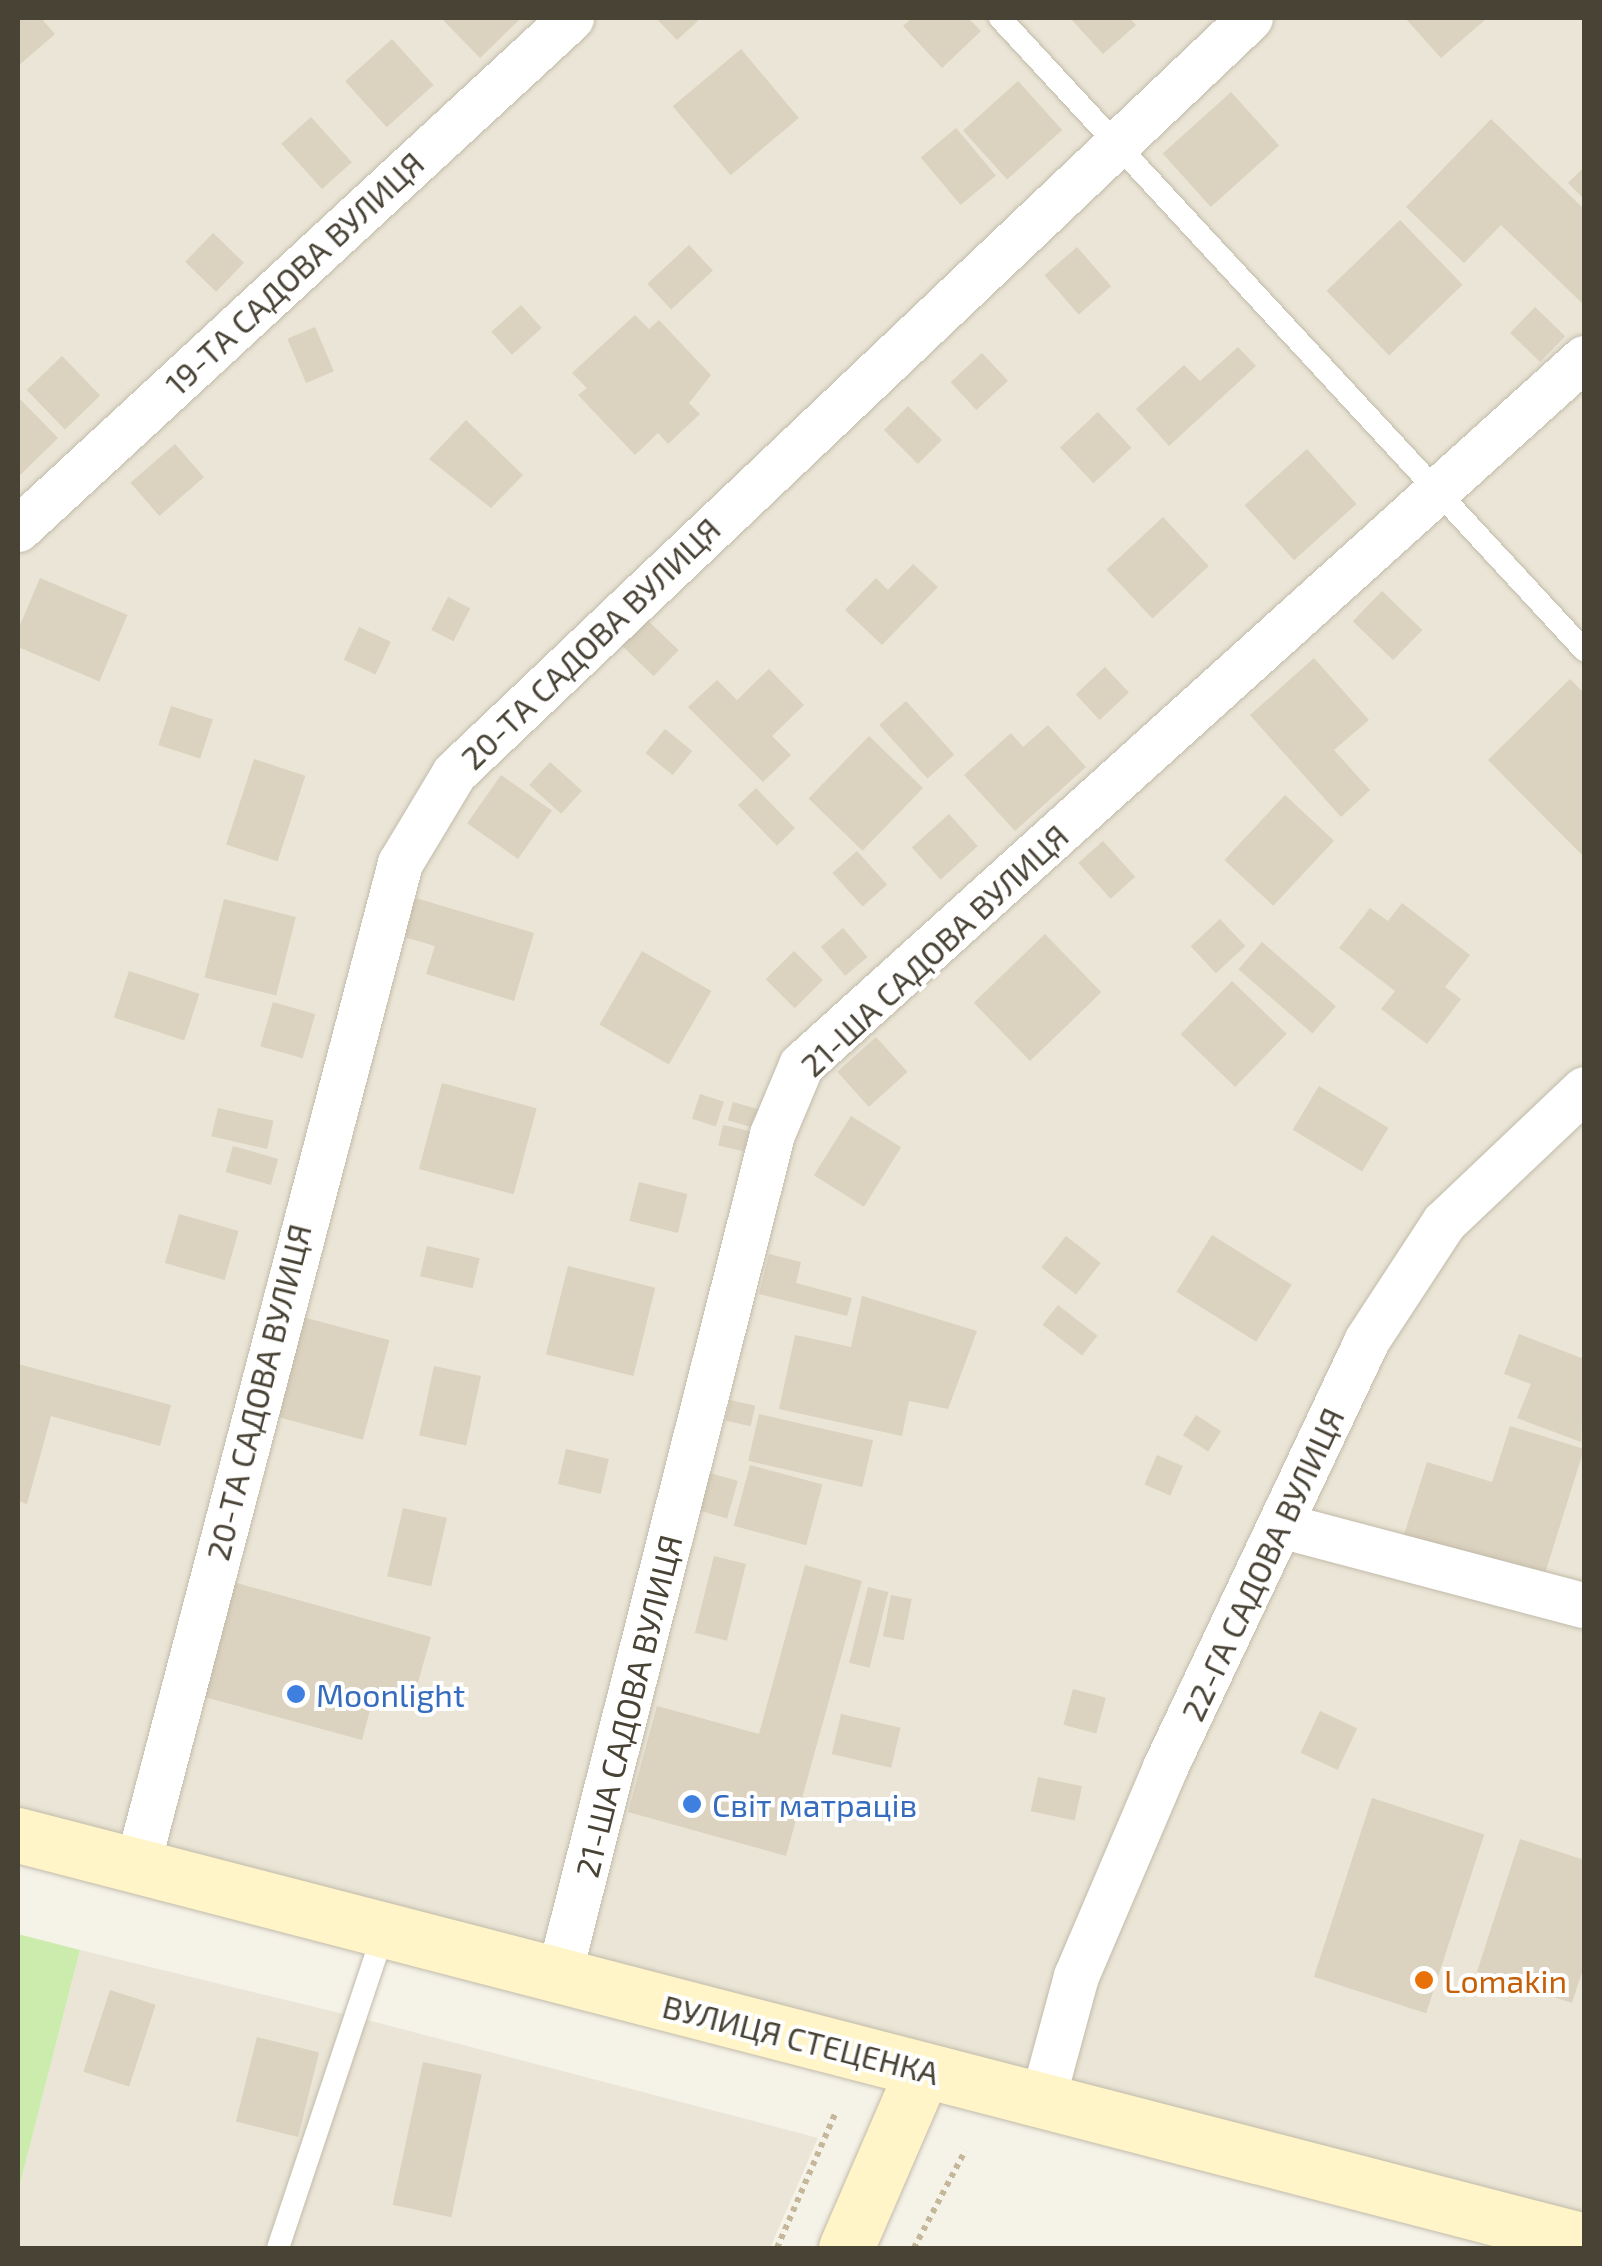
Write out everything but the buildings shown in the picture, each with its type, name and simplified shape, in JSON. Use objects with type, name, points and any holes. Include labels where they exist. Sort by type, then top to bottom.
[{"type":"main road","name":"ВУЛИЦЯ СТЕЦЕНКА","points":[[18,1835],[1584,2241]]},
{"type":"main road","points":[[846,2248],[923,2070]]},
{"type":"street","name":"19-ТА САДОВА ВУЛИЦЯ","points":[[18,529],[571,18]]},
{"type":"street","name":"20-ТА САДОВА ВУЛИЦЯ","points":[[136,1866],[400,863],[454,773],[1118,138],[1250,18]]},
{"type":"street","name":"21-ША САДОВА ВУЛИЦЯ","points":[[558,1978],[772,1134],[802,1065],[1584,358]]},
{"type":"street","name":"22-ГА САДОВА ВУЛИЦЯ","points":[[1042,2100],[1076,1976],[1165,1767],[1284,1526],[1366,1341],[1434,1237],[1581,1096]]},
{"type":"street","points":[[1284,1526],[1584,1605]]},
{"type":"lane","points":[[1000,18],[1118,138],[1441,486],[1584,650]]},
{"type":"lane","points":[[278,2248],[384,1932]]},
{"type":"path","points":[[778,2248],[835,2114]]},
{"type":"path","points":[[914,2248],[965,2151]]},
{"type":"shaded area","points":[[18,18],[1584,18],[1584,2226],[18,1818]]},
{"type":"shaded area","points":[[80,1950],[356,2017],[818,2138],[770,2248],[18,2248],[18,2192]]},
{"type":"green space","points":[[18,1934],[80,1950],[18,2192]]},
{"type":"place","name":"Moonlight","points":[[296,1694]]},
{"type":"place","name":"Світ матраців","points":[[692,1804]]},
{"type":"place","name":"Lomakin","points":[[1424,1980]]}]
